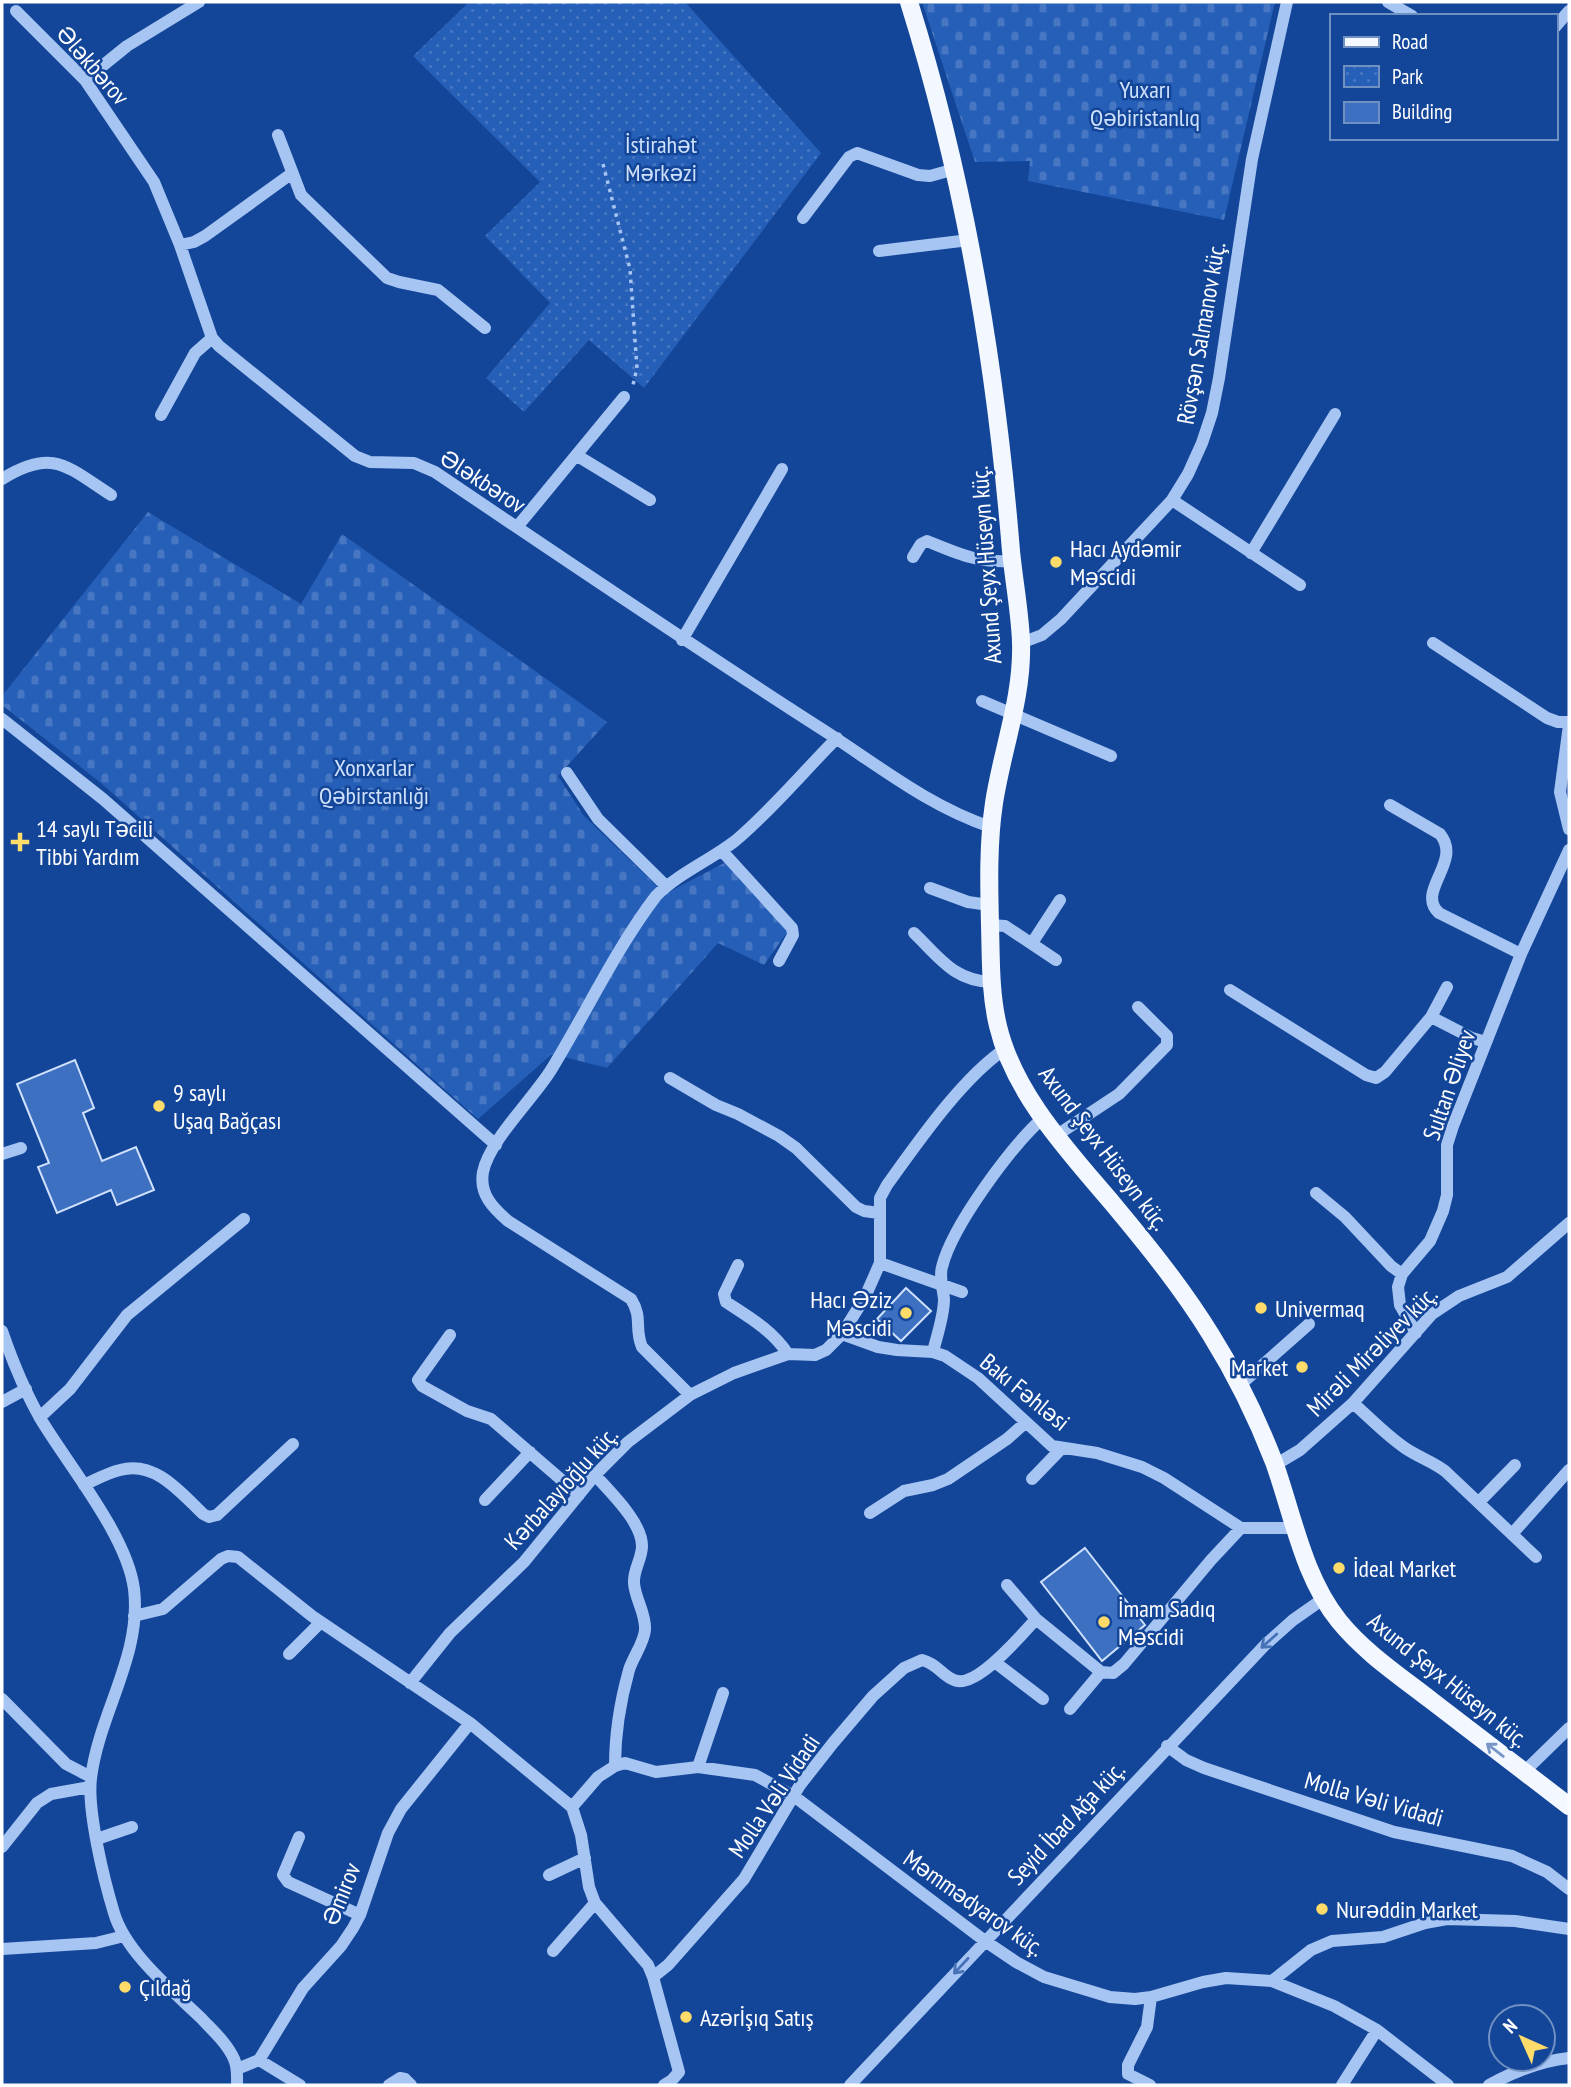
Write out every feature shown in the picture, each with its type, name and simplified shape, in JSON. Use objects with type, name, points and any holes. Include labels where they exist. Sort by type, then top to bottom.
[{"type":"main road","name":"Axund Şeyx Hüseyn küç.","points":[[909,2],[955,169],[995,393],[1021,643],[1013,713],[991,827],[989,905],[992,982],[998,1026],[1006,1049],[1015,1071],[1044,1117],[1184,1294],[1212,1336],[1240,1385],[1275,1465],[1295,1528],[1323,1599],[1337,1619],[1373,1655],[1569,1806]]},
{"type":"street","points":[[85,80],[127,46],[199,2]]},
{"type":"street","name":"Rövşən Salmanov küç.","points":[[1021,643],[1042,635],[1061,619],[1172,500],[1202,443],[1212,413],[1252,159],[1287,2]]},
{"type":"street","points":[[1388,2],[1409,14]]},
{"type":"street","points":[[1557,25],[1569,11]]},
{"type":"street","name":"Ələkbərov","points":[[16,12],[85,80],[153,182],[180,245],[212,338],[355,456],[370,462],[414,463],[435,472],[682,640],[837,738],[924,797],[991,827]]},
{"type":"street","points":[[278,135],[301,195],[387,278],[438,290],[485,328]]},
{"type":"street","points":[[803,218],[849,157],[857,153],[918,175],[930,176],[955,169]]},
{"type":"street","points":[[180,245],[205,236],[291,174]]},
{"type":"street","points":[[879,251],[968,240]]},
{"type":"street","points":[[160,415],[195,353],[212,338]]},
{"type":"street","points":[[517,527],[624,397]]},
{"type":"street","points":[[1251,554],[1335,414]]},
{"type":"street","points":[[576,455],[650,500]]},
{"type":"street","points":[[2,479],[21,467],[37,462],[54,463],[69,468],[111,495]]},
{"type":"street","points":[[682,640],[782,469]]},
{"type":"street","points":[[1172,500],[1300,585]]},
{"type":"street","points":[[913,557],[920,544],[927,541],[977,560],[1012,561]]},
{"type":"street","points":[[1433,643],[1547,718],[1569,724],[1560,792],[1568,822]]},
{"type":"street","points":[[982,701],[1111,756]]},
{"type":"street","points":[[2,719],[103,799],[496,1145]]},
{"type":"street","points":[[690,1395],[642,1347],[638,1338],[638,1310],[631,1299],[495,1210],[484,1194],[482,1182],[487,1159],[550,1071],[647,907],[666,886],[722,851],[740,836],[837,738]]},
{"type":"street","points":[[567,773],[598,819],[666,886]]},
{"type":"street","points":[[1390,805],[1446,840],[1448,850],[1432,898],[1433,907],[1521,954]]},
{"type":"street","name":"Sultan Əliyev","points":[[1402,1275],[1430,1241],[1443,1211],[1447,1195],[1447,1145],[1452,1126],[1521,954],[1569,850]]},
{"type":"street","points":[[722,851],[792,928],[793,935],[779,961]]},
{"type":"street","points":[[930,888],[968,902],[989,905]]},
{"type":"street","points":[[1032,943],[1060,900]]},
{"type":"street","points":[[990,925],[1005,926],[1056,960]]},
{"type":"street","points":[[914,933],[955,972],[975,981],[992,982]]},
{"type":"street","points":[[1230,990],[1366,1076],[1376,1078],[1385,1072],[1431,1017],[1447,987]]},
{"type":"street","points":[[1057,1135],[1119,1094],[1167,1045],[1167,1036],[1138,1007]]},
{"type":"street","points":[[1431,1017],[1472,1038],[1486,1042]]},
{"type":"street","name":"Kərbalayıoğlu küç.","points":[[410,1682],[467,1615],[524,1562],[595,1475],[628,1442],[690,1395],[734,1373],[788,1354],[815,1355],[826,1350],[842,1334],[865,1297],[880,1263],[880,1198],[899,1168],[965,1084],[989,1060],[1006,1049]]},
{"type":"street","points":[[670,1079],[716,1105],[769,1129],[796,1149],[856,1207],[879,1213]]},
{"type":"street","points":[[933,1352],[942,1315],[944,1299],[941,1271],[947,1250],[960,1226],[1023,1138],[1044,1117]]},
{"type":"street","points":[[2,1154],[21,1148]]},
{"type":"street","points":[[1316,1193],[1353,1224],[1402,1275],[1398,1287],[1400,1305],[1416,1333]]},
{"type":"street","points":[[40,1417],[70,1390],[127,1315],[244,1219]]},
{"type":"street","name":"Mirəli Mirəliyev küç.","points":[[1275,1465],[1300,1450],[1353,1403],[1432,1314],[1459,1296],[1507,1277],[1569,1223]]},
{"type":"street","points":[[880,1263],[962,1292]]},
{"type":"street","points":[[738,1265],[724,1294],[726,1302],[767,1329],[788,1354]]},
{"type":"street","points":[[1240,1385],[1309,1325]]},
{"type":"street","points":[[2,1331],[40,1417],[114,1535],[134,1587],[130,1649],[101,1734],[91,1782],[97,1839],[112,1907],[124,1936],[139,1956],[217,2034],[234,2059],[237,2085]]},
{"type":"street","name":"Bakı Fəhləsi","points":[[842,1334],[878,1347],[933,1352],[945,1356],[978,1378],[1052,1446],[1097,1453],[1142,1467],[1164,1478],[1241,1528]]},
{"type":"street","points":[[450,1335],[418,1380],[422,1386],[467,1411],[491,1419],[579,1494]]},
{"type":"street","points":[[2,1402],[26,1389]]},
{"type":"street","points":[[1353,1403],[1401,1446],[1432,1461],[1445,1471],[1536,1557]]},
{"type":"street","points":[[870,1513],[904,1491],[948,1479],[1007,1439],[1025,1423]]},
{"type":"street","points":[[84,1485],[120,1469],[149,1471],[170,1482],[209,1517],[217,1515],[293,1444]]},
{"type":"street","points":[[1032,1479],[1061,1449]]},
{"type":"street","points":[[485,1500],[530,1452]]},
{"type":"street","points":[[1479,1502],[1515,1465]]},
{"type":"street","points":[[1512,1534],[1569,1470]]},
{"type":"street","points":[[572,1808],[598,1777],[615,1766],[616,1729],[620,1707],[630,1668],[645,1630],[634,1580],[642,1546],[638,1531],[629,1515],[595,1475]]},
{"type":"street","points":[[1007,1586],[1036,1619],[1101,1672],[1113,1673],[1124,1664],[1241,1528],[1295,1528]]},
{"type":"street","points":[[134,1616],[163,1609],[221,1559],[228,1556],[238,1557],[321,1622],[470,1723],[572,1808],[582,1835],[589,1887],[595,1903],[636,1950],[653,1977],[679,2073],[664,2085]]},
{"type":"street","name":"Seyid İbad Ağa küç.","points":[[850,2085],[1265,1645],[1293,1620],[1323,1599]]},
{"type":"street","name":"Molla Vəli Vidadi","points":[[653,1977],[668,1965],[744,1879],[800,1785],[873,1696],[904,1668],[922,1660],[934,1663],[953,1680],[960,1682],[996,1663],[1036,1619]]},
{"type":"street","points":[[289,1654],[321,1622]]},
{"type":"street","points":[[996,1663],[1043,1699]]},
{"type":"street","points":[[1070,1709],[1101,1672]]},
{"type":"street","points":[[698,1767],[723,1693]]},
{"type":"street","points":[[2,1699],[65,1764],[91,1782]]},
{"type":"street","name":"Əmirov","points":[[258,2060],[303,1989],[341,1946],[360,1915],[388,1833],[401,1809],[470,1723]]},
{"type":"street","points":[[1524,1772],[1569,1728]]},
{"type":"street","name":"Molla Vəli Vidadi","points":[[1167,1746],[1186,1760],[1204,1768],[1394,1832],[1511,1856],[1546,1872],[1569,1889]]},
{"type":"street","name":"Məmmədyarov küç.","points":[[615,1766],[625,1763],[656,1772],[698,1767],[755,1775],[795,1797],[985,1941],[1044,1978],[1110,1997],[1135,1999],[1226,1978],[1272,1981],[1334,2006],[1377,2030],[1448,2085]]},
{"type":"street","points":[[2,1847],[37,1803],[51,1794],[91,1782]]},
{"type":"street","points":[[97,1839],[132,1827]]},
{"type":"street","points":[[299,1837],[283,1875],[288,1882],[360,1915]]},
{"type":"street","points":[[550,1875],[585,1858]]},
{"type":"street","points":[[553,1951],[595,1903]]},
{"type":"street","points":[[1272,1981],[1311,1950],[1332,1941],[1384,1937],[1425,1923],[1447,1919],[1515,1921],[1569,1929]]},
{"type":"street","points":[[2,1949],[96,1942],[124,1936]]},
{"type":"street","points":[[1150,2085],[1128,2074],[1128,2065],[1147,2027],[1151,1997]]},
{"type":"street","points":[[1342,2085],[1377,2030]]},
{"type":"street","points":[[1489,2085],[1513,2072],[1546,2060],[1569,2058]]},
{"type":"street","points":[[237,2069],[258,2060],[300,2085]]},
{"type":"street","points":[[389,2085],[400,2078],[411,2085]]},
{"type":"path","points":[[603,164],[630,269],[637,368],[633,386],[624,397]]},
{"type":"green space","name":"İstirahət Mərkəzi","points":[[469,2],[685,2],[821,153],[644,388],[589,340],[524,412],[486,378],[550,303],[485,236],[540,182],[413,56]]},
{"type":"green space","name":"Yuxarı Qəbiristanlıq","points":[[922,2],[1275,2],[1224,220],[1028,181],[1030,161],[975,162]]},
{"type":"green space","name":"Xonxarlar Qəbirstanlığı","points":[[148,512],[301,604],[342,534],[607,722],[558,776],[584,816],[665,894],[726,862],[788,931],[764,965],[718,943],[607,1068],[552,1054],[478,1119],[101,783],[2,705],[2,696]]},
{"type":"building","points":[[75,1060],[94,1108],[83,1113],[102,1161],[136,1147],[154,1190],[117,1205],[111,1190],[57,1213],[38,1167],[49,1163],[17,1084]]},
{"type":"building","points":[[906,1288],[931,1311],[901,1341],[877,1319]]},
{"type":"building","points":[[1085,1548],[1145,1625],[1102,1661],[1041,1582]]},
{"type":"place","name":"Hacı Aydəmir Məscidi","points":[[1056,562]]},
{"type":"place","name":"14 saylı Təcili Tibbi Yardım","points":[[20,842]]},
{"type":"place","name":"9 saylı Uşaq Bağçası","points":[[159,1106]]},
{"type":"place","name":"Univermaq","points":[[1261,1308]]},
{"type":"place","name":"Hacı Əziz Məscidi","points":[[906,1313]]},
{"type":"place","name":"Market","points":[[1302,1367]]},
{"type":"place","name":"İdeal Market","points":[[1339,1568]]},
{"type":"place","name":"İmam Sadıq Məscidi","points":[[1104,1622]]},
{"type":"place","name":"Nurəddin Market","points":[[1322,1909]]},
{"type":"place","name":"Çıldağ","points":[[125,1987]]},
{"type":"place","name":"Azərİşıq Satış","points":[[686,2017]]}]
